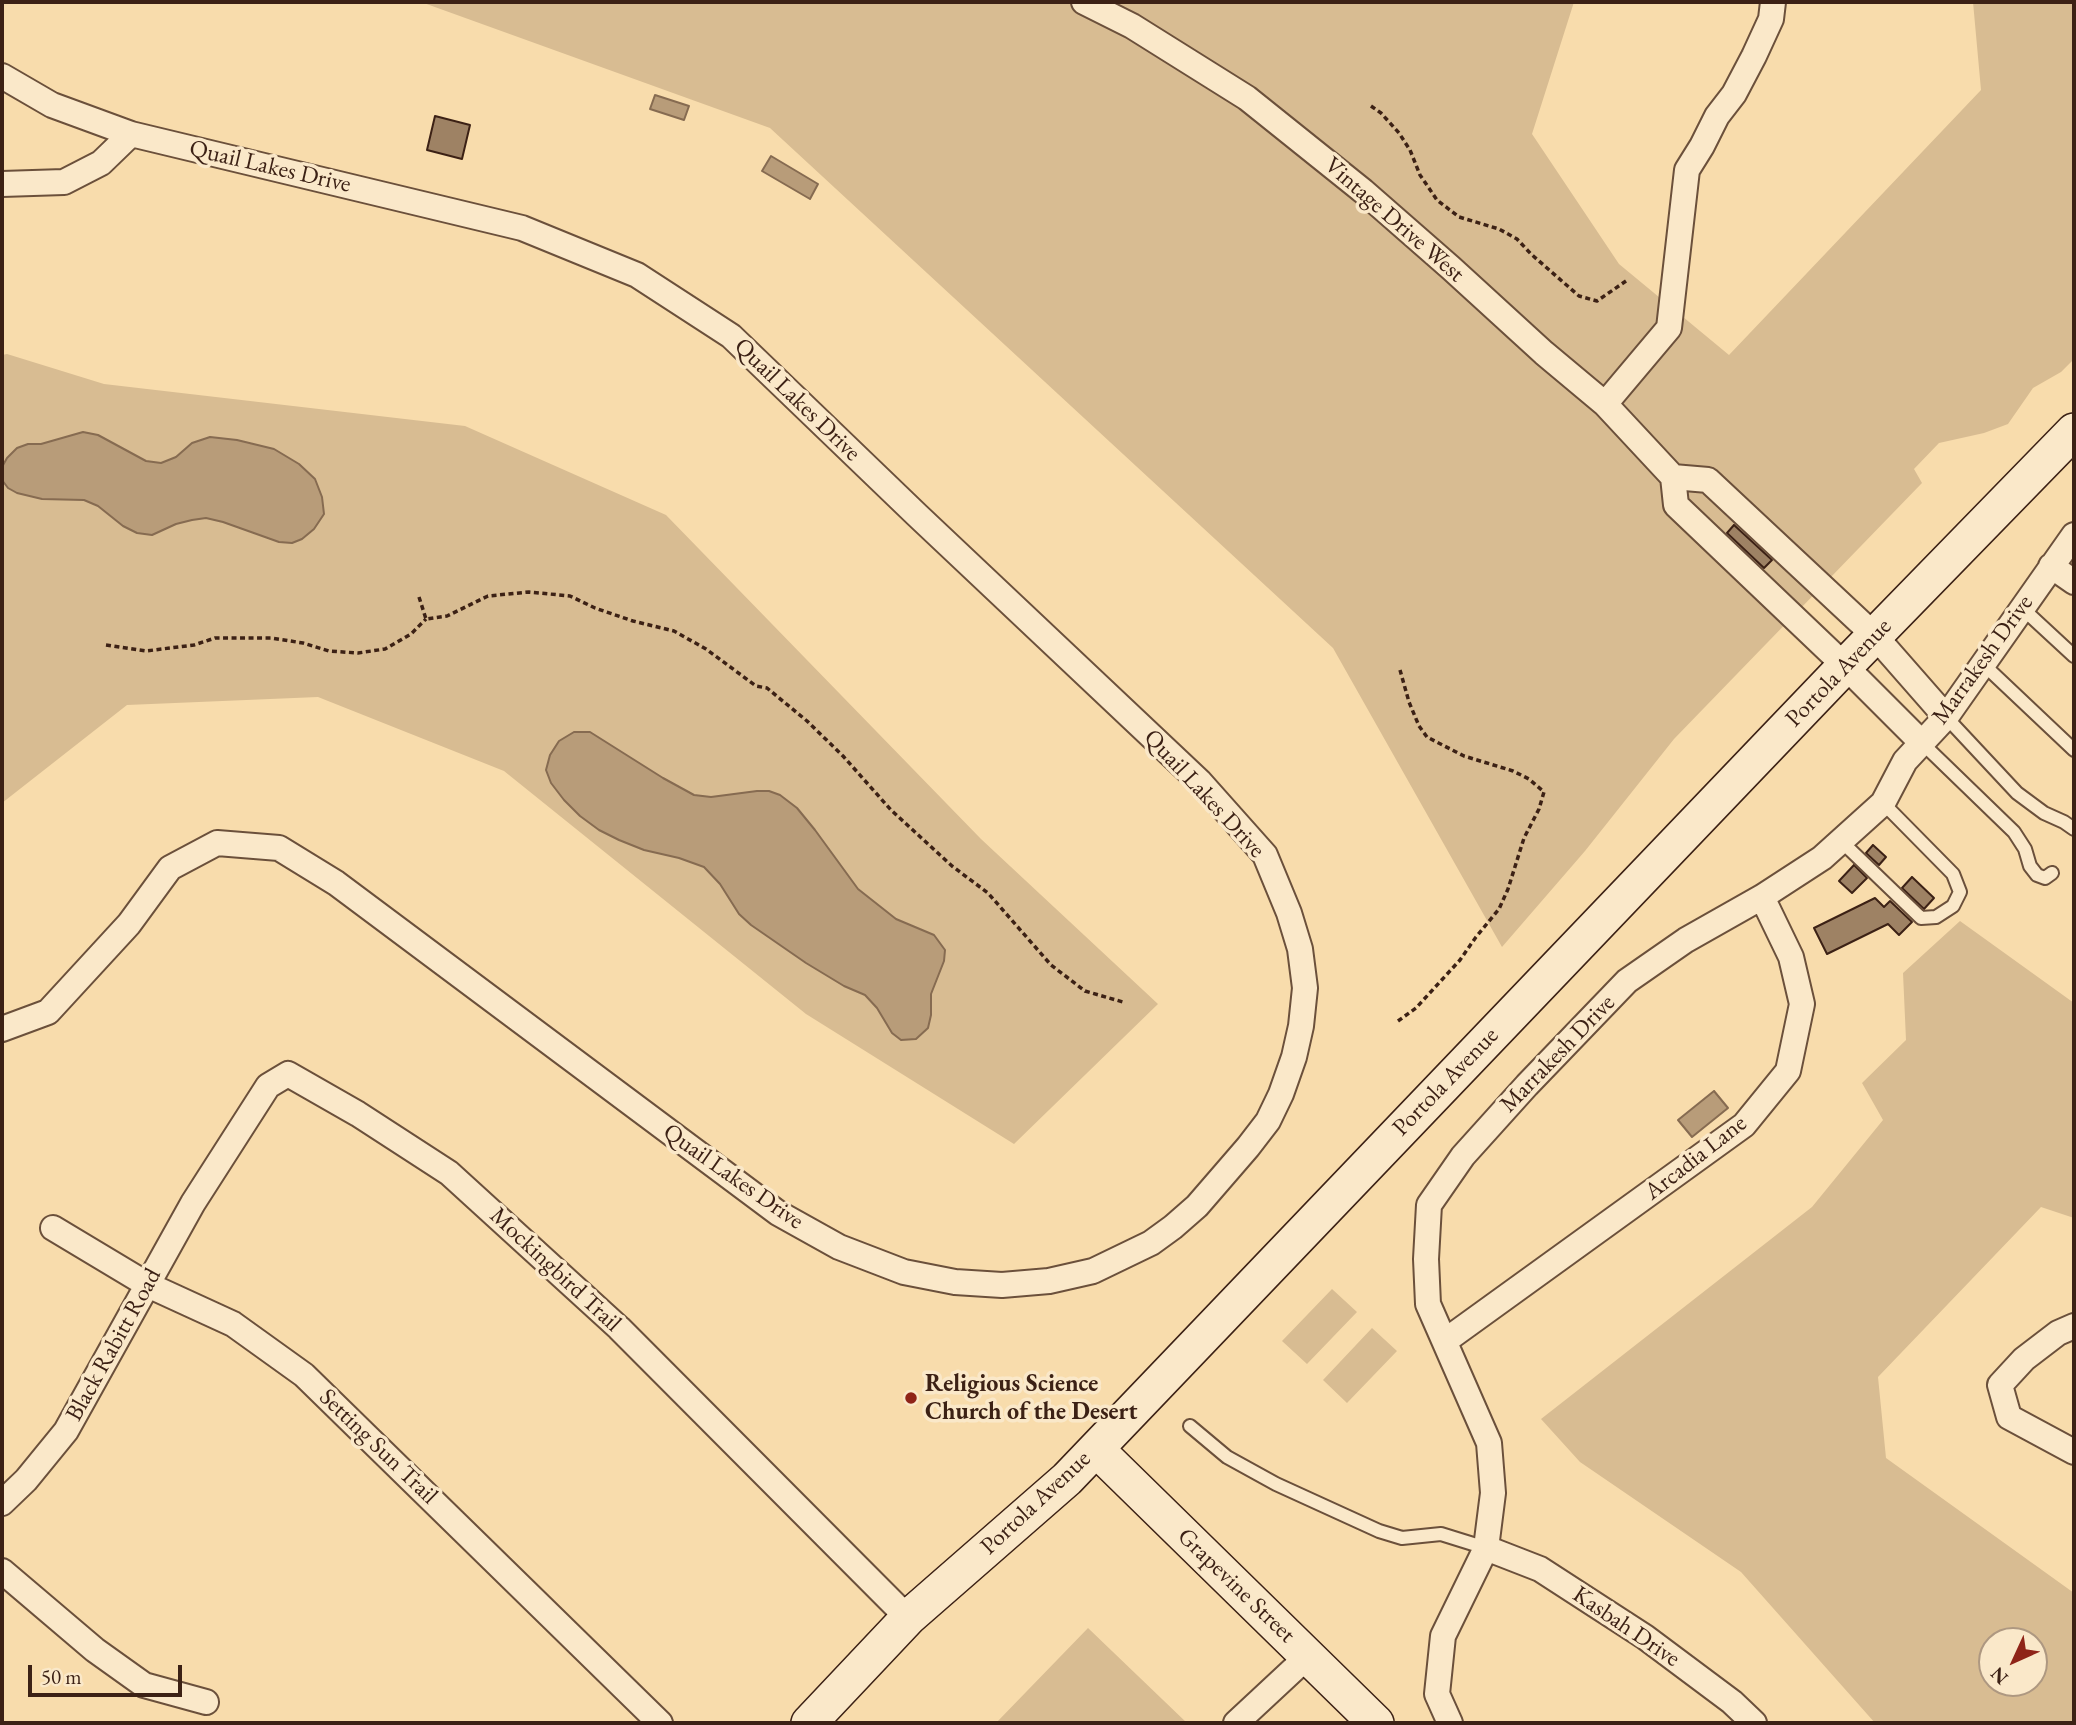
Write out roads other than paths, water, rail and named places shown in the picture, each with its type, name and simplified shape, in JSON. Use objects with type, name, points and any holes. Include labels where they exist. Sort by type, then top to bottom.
[{"type":"street","name":"Vintage Drive West","points":[[1084,2],[1132,26],[1247,98],[1363,191],[1544,354],[1605,404],[1673,477]]},
{"type":"street","points":[[1605,404],[1669,327],[1687,170],[1754,56],[1771,19],[1773,2]]},
{"type":"street","name":"Quail Lakes Drive","points":[[2,76],[52,105],[131,134],[522,228],[637,275],[732,336],[1200,782],[1265,855],[1289,913],[1300,949],[1304,988],[1301,1026],[1294,1057],[1268,1121],[1222,1178],[1173,1227],[1151,1243],[1093,1271],[1049,1281],[1002,1285],[955,1282],[904,1272],[839,1247],[778,1213],[336,883],[279,848],[217,843],[170,868],[129,924],[48,1012],[2,1029]]},
{"type":"street","points":[[2,184],[64,182],[102,163],[131,134]]},
{"type":"street","name":"Portola Avenue","points":[[809,1723],[909,1617],[1067,1479],[1845,666],[2074,431]]},
{"type":"street","points":[[1921,742],[1675,505],[1673,477],[1708,480],[1875,636],[1946,717]]},
{"type":"street","name":"Marrakesh Drive","points":[[1450,1723],[1437,1694],[1443,1636],[1486,1548],[1493,1493],[1489,1443],[1428,1304],[1426,1259],[1429,1205],[1462,1156],[1627,981],[1686,940],[1762,897],[1822,858],[1883,803],[1905,761],[1946,717],[2074,535]]},
{"type":"street","points":[[2051,565],[2074,582]]},
{"type":"street","name":"Arcadia Lane","points":[[1445,1341],[1744,1125],[1788,1070],[1802,1003],[1791,957],[1762,897]]},
{"type":"street","name":"Mockingbird Trail","points":[[193,1203],[268,1086],[288,1074],[358,1114],[449,1173],[499,1218],[619,1328],[909,1617]]},
{"type":"street","name":"Black Rabitt Road","points":[[2,1503],[26,1480],[66,1431],[193,1203]]},
{"type":"street","name":"Setting Sun Trail","points":[[54,1228],[148,1285],[233,1324],[304,1374],[660,1723]]},
{"type":"street","points":[[2074,1326],[2058,1333],[2024,1359],[2000,1385],[2009,1417],[2074,1452]]},
{"type":"street","name":"Grapevine Street","points":[[1096,1449],[1376,1723]]},
{"type":"street","name":"Kasbah Drive","points":[[1486,1548],[1540,1569],[1645,1637],[1732,1702],[1754,1723]]},
{"type":"street","points":[[2,1571],[95,1650],[144,1685],[206,1702]]},
{"type":"street","points":[[1236,1723],[1308,1656]]},
{"type":"lane","points":[[2022,608],[2074,656]]},
{"type":"lane","points":[[1983,664],[2074,750]]},
{"type":"lane","points":[[1946,717],[2017,793],[2044,813],[2074,829]]},
{"type":"lane","points":[[1921,742],[2014,832],[2025,849],[2030,866],[2038,875],[2045,878],[2052,873]]},
{"type":"lane","points":[[1841,841],[1921,918],[1936,917],[1952,906],[1960,892],[1953,874],[1883,803]]},
{"type":"lane","points":[[1190,1426],[1227,1457],[1251,1471],[1379,1531],[1402,1538],[1441,1534],[1486,1548]]},
{"type":"place","name":"Religious Science Church of the Desert","points":[[911,1398]]}]
